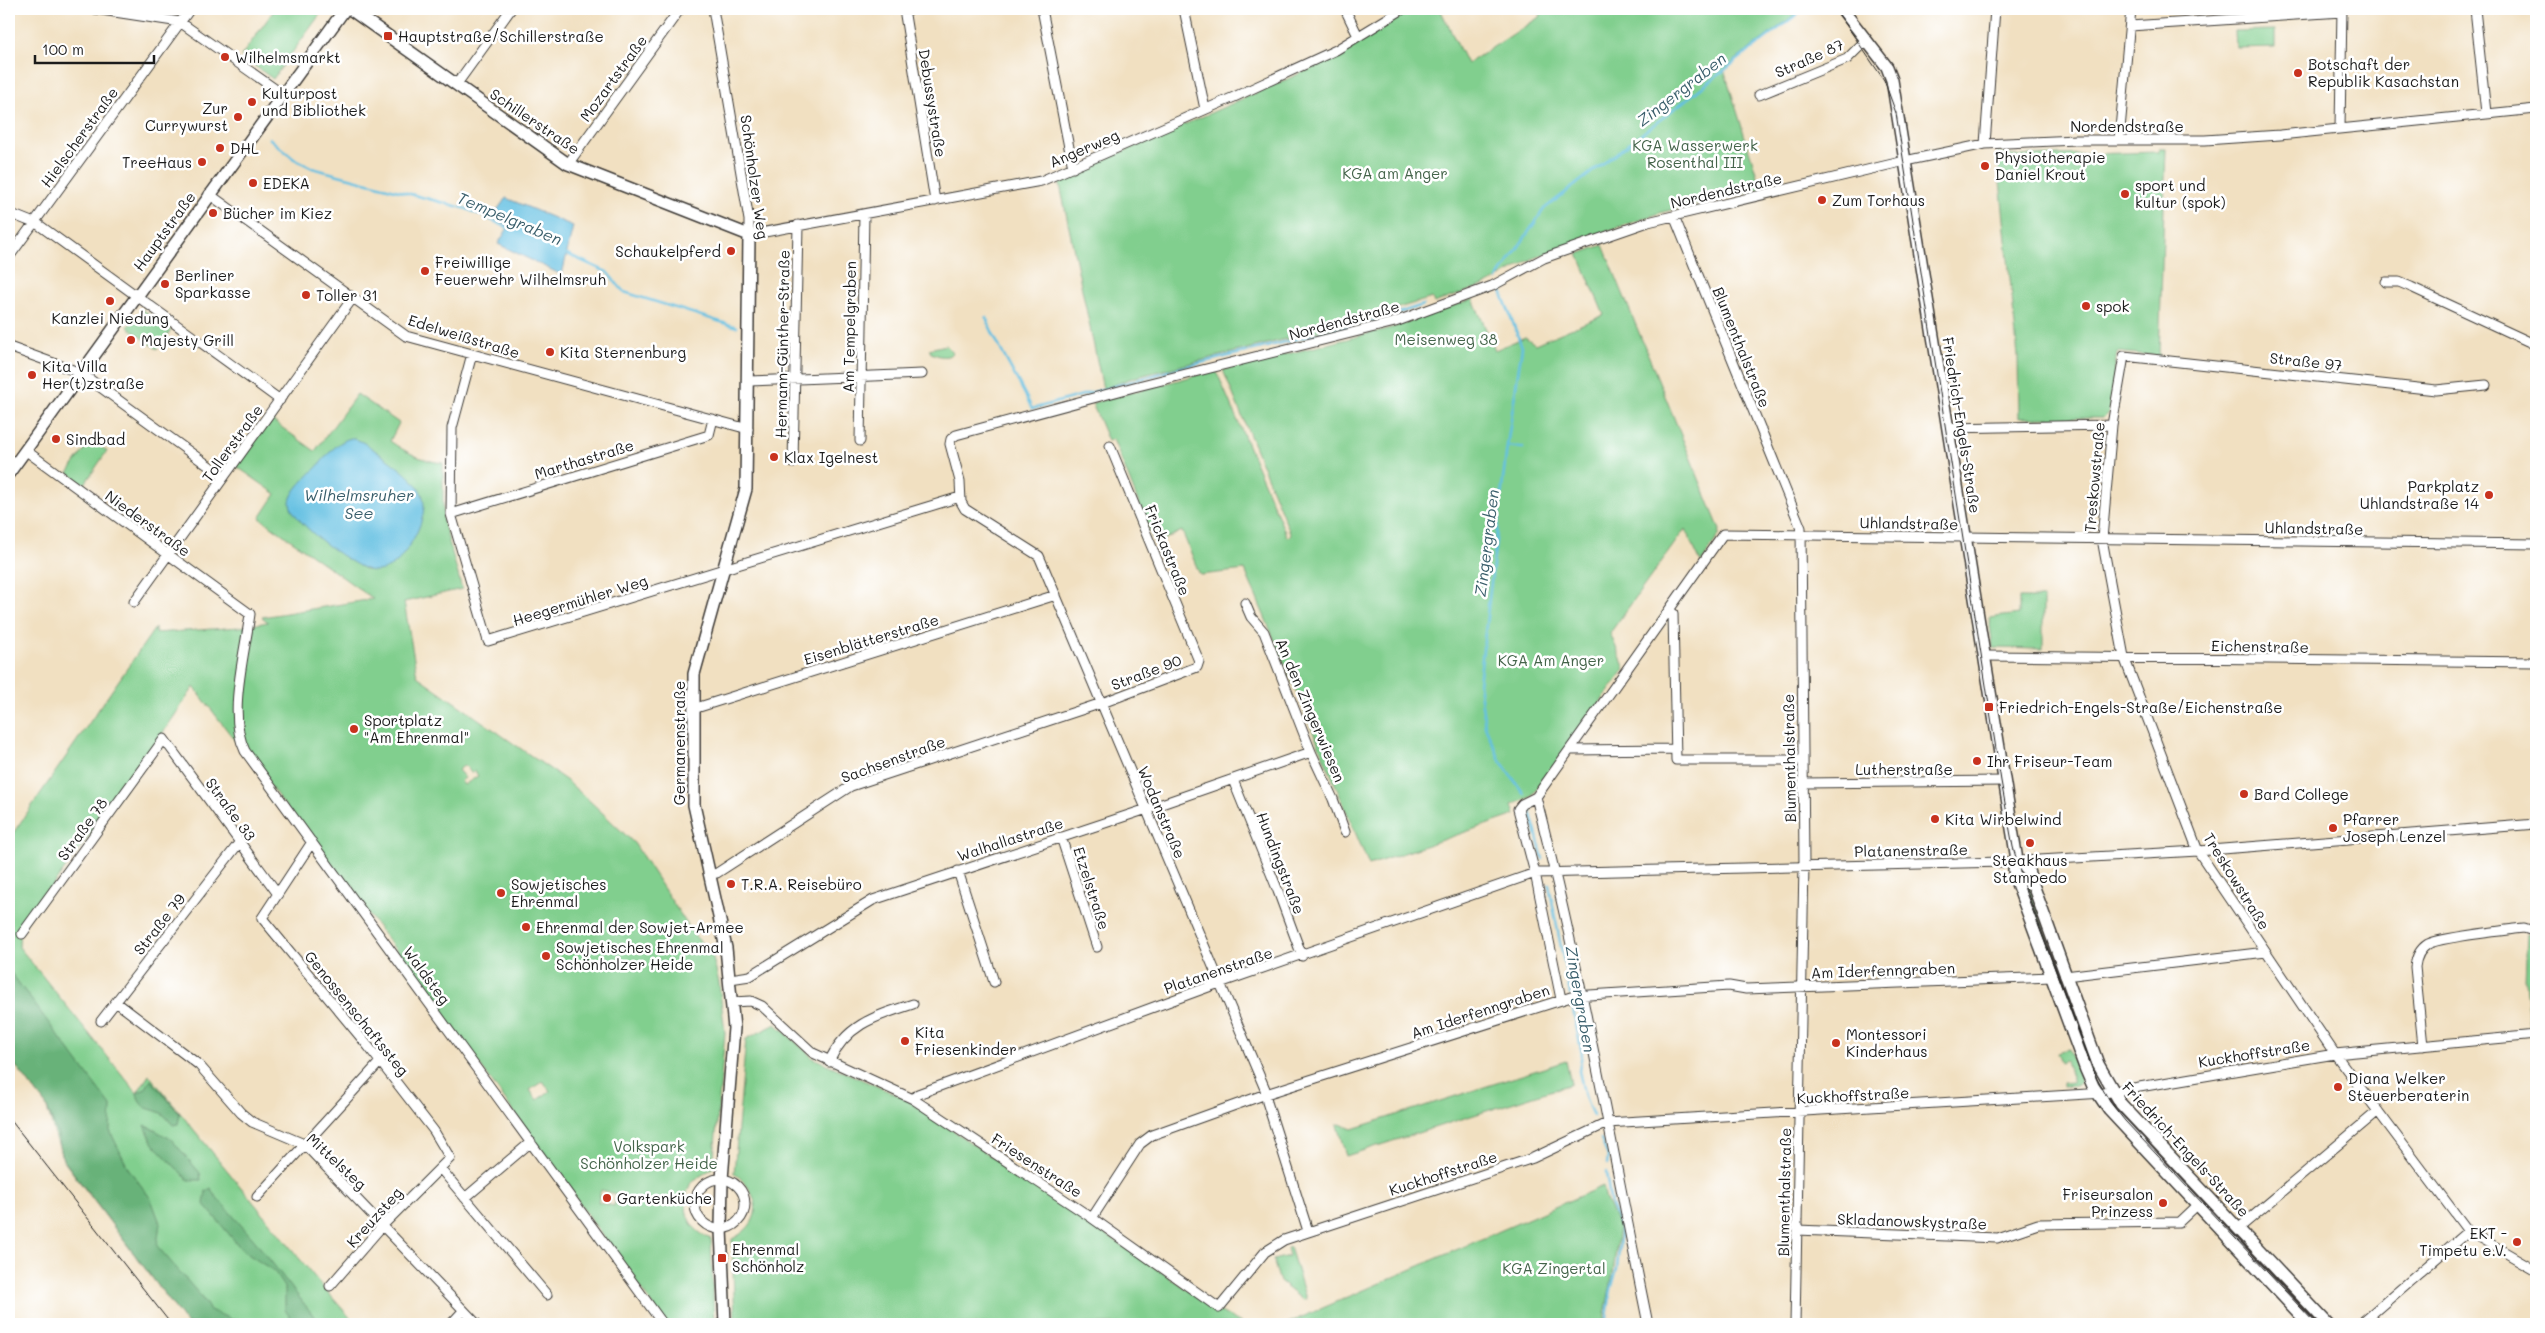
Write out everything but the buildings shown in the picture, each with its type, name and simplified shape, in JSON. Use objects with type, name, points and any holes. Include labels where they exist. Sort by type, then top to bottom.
[{"type":"main road","name":"Hauptstraße","points":[[9,473],[135,296],[345,9]]},
{"type":"main road","name":"Schillerstraße","points":[[350,9],[568,164],[749,235]]},
{"type":"main road","name":"Friedrich-Engels-Straße","points":[[1842,9],[1887,67],[1892,77],[2017,860],[2014,874],[2086,1070],[2097,1094],[2108,1110],[2309,1324]]},
{"type":"main road","name":"Schönholzer Weg","points":[[746,489],[749,381],[749,235]]},
{"type":"main road","name":"Germanenstraße","points":[[725,1324],[721,1229],[722,1179],[734,1037],[726,948],[694,805],[693,709],[694,674],[746,489]]},
{"type":"main road","name":"Friedrich-Engels-Straße","points":[[2017,860],[2028,871],[2098,1064],[2120,1104],[2328,1324]]},
{"type":"street","points":[[95,9],[180,22],[282,94]]},
{"type":"street","name":"Hielscherstraße","points":[[9,257],[190,9]]},
{"type":"street","points":[[456,85],[511,9]]},
{"type":"street","name":"Mozartstraße","points":[[568,164],[680,9]]},
{"type":"street","points":[[705,9],[711,9]]},
{"type":"street","name":"Schönholzer Weg","points":[[711,9],[749,220],[749,235]]},
{"type":"street","points":[[904,10],[915,9]]},
{"type":"street","points":[[1042,9],[1073,168]]},
{"type":"street","points":[[1184,9],[1205,109]]},
{"type":"street","points":[[1345,9],[1358,36]]},
{"type":"street","name":"Angerweg","points":[[749,235],[1040,181],[1336,50],[1403,9]]},
{"type":"street","points":[[1985,144],[1996,9]]},
{"type":"street","points":[[2120,140],[2131,9]]},
{"type":"street","points":[[2475,9],[2486,113]]},
{"type":"street","name":"Debussystraße","points":[[904,10],[935,201]]},
{"type":"street","points":[[2130,26],[2342,10],[2340,128]]},
{"type":"street","name":"Straße 87","points":[[1759,95],[1847,59],[1866,40]]},
{"type":"street","name":"Nordendstraße","points":[[960,497],[960,481],[950,444],[956,435],[1125,389],[1395,322],[1492,286],[1544,258],[1648,222],[1985,144],[2120,140],[2205,140],[2536,109]]},
{"type":"street","name":"Edelweißstraße","points":[[209,194],[406,336],[748,429]]},
{"type":"street","points":[[9,213],[34,222],[280,400]]},
{"type":"street","name":"Am Tempelgraben","points":[[860,440],[864,214]]},
{"type":"street","name":"Blumenthalstraße","points":[[1674,216],[1801,528],[1804,865],[1795,1324]]},
{"type":"street","name":"Hermann-Günther-Straße","points":[[793,463],[798,225]]},
{"type":"street","points":[[2386,282],[2399,282],[2411,287],[2536,345]]},
{"type":"street","name":"Tollerstraße","points":[[134,602],[352,298]]},
{"type":"street","points":[[9,347],[80,373],[224,477]]},
{"type":"street","name":"Heegermühler Weg","points":[[472,354],[452,428],[451,514],[488,640],[960,497]]},
{"type":"street","name":"Straße 97","points":[[2124,356],[2436,390],[2486,384]]},
{"type":"street","name":"Treskowstraße","points":[[2124,356],[2112,425],[2102,539],[2124,657],[2198,851],[2335,1054],[2468,1231],[2536,1270]]},
{"type":"street","points":[[749,381],[922,374]]},
{"type":"street","name":"Marthastraße","points":[[451,514],[708,435],[713,419]]},
{"type":"street","points":[[1948,428],[2112,425]]},
{"type":"street","name":"Frickastraße","points":[[1110,446],[1199,665]]},
{"type":"street","name":"Niederstraße","points":[[25,450],[250,614],[249,620]]},
{"type":"street","name":"Wodanstraße","points":[[960,497],[965,509],[1040,556],[1266,1094],[1308,1231]]},
{"type":"street","name":"Uhlandstraße","points":[[1535,798],[1723,534],[2536,544]]},
{"type":"street","name":"Eisenblätterstraße","points":[[693,709],[1056,595]]},
{"type":"street","name":"An den Zingerwiesen","points":[[1245,603],[1251,617],[1264,632],[1345,832]]},
{"type":"street","points":[[1669,610],[1674,614],[1676,760],[1679,762],[1803,760]]},
{"type":"street","name":"Waldsteg","points":[[249,620],[238,700],[237,724],[240,741],[663,1324]]},
{"type":"street","name":"Eichenstraße","points":[[1984,656],[2536,662]]},
{"type":"street","name":"Straße 90","points":[[1102,703],[1199,665]]},
{"type":"street","name":"Sachsenstraße","points":[[709,875],[717,872],[850,786],[1102,703]]},
{"type":"street","name":"Straße 33","points":[[164,739],[278,894]]},
{"type":"street","name":"Straße 78","points":[[22,934],[164,739]]},
{"type":"street","points":[[1570,750],[1676,749]]},
{"type":"street","name":"Walhallastraße","points":[[730,979],[750,976],[873,900],[1146,810],[1312,752]]},
{"type":"street","name":"Hundingstraße","points":[[1233,780],[1279,893],[1302,956]]},
{"type":"street","name":"Lutherstraße","points":[[1804,783],[2004,781]]},
{"type":"street","points":[[1571,996],[1556,872],[1535,798],[1522,804],[1518,809],[1536,873],[1607,1123],[1648,1324]]},
{"type":"street","name":"Platanenstraße","points":[[1556,872],[2017,860],[2198,851],[2536,824]]},
{"type":"street","name":"Etzelstraße","points":[[1061,837],[1097,947]]},
{"type":"street","name":"Genossenschaftssteg","points":[[312,842],[262,918],[444,1146],[450,1158],[440,1168]]},
{"type":"street","name":"Straße 79","points":[[101,1021],[239,843]]},
{"type":"street","points":[[958,871],[994,982]]},
{"type":"street","points":[[1536,873],[1556,872]]},
{"type":"street","name":"Platanenstraße","points":[[913,1099],[918,1094],[1219,984],[1536,873]]},
{"type":"street","points":[[2423,1046],[2415,967],[2422,949],[2434,942],[2514,929],[2524,928],[2536,932]]},
{"type":"street","points":[[2065,976],[2266,952]]},
{"type":"street","name":"Am Iderfenngraben","points":[[1092,1218],[1145,1139],[1266,1094],[1571,996],[1729,986],[1746,989],[2052,977]]},
{"type":"street","name":"Friesenstraße","points":[[732,1002],[751,1001],[762,1006],[801,1043],[829,1062],[913,1099],[1092,1218],[1219,1308]]},
{"type":"street","name":"Mittelsteg","points":[[116,1002],[199,1064],[241,1113],[252,1122],[304,1144],[476,1324]]},
{"type":"street","points":[[829,1062],[836,1046],[851,1031],[882,1014],[913,1004]]},
{"type":"street","name":"Kuckhoffstraße","points":[[1219,1308],[1272,1247],[1308,1231],[1533,1158],[1607,1123],[2097,1094],[2335,1054],[2536,1035]]},
{"type":"street","points":[[257,1196],[379,1063]]},
{"type":"street","points":[[2238,1229],[2378,1111]]},
{"type":"street","points":[[465,1198],[531,1142]]},
{"type":"street","points":[[440,1168],[547,1295]]},
{"type":"street","name":"Kreuzsteg","points":[[330,1286],[383,1225],[440,1168]]},
{"type":"street","points":[[722,1179],[739,1187],[743,1194],[745,1208],[743,1215],[734,1225],[721,1229],[713,1228],[701,1220],[695,1207],[695,1200],[700,1188],[710,1181],[722,1179]]},
{"type":"street","name":"Skladanowskystraße","points":[[1797,1230],[1997,1238],[2038,1224],[2179,1222],[2197,1205]]},
{"type":"street","points":[[2360,1324],[2468,1231]]},
{"type":"street","points":[[451,1324],[463,1311]]},
{"type":"green space","points":[[275,9],[324,9],[273,79],[241,56]]},
{"type":"green space","name":"KGA am Anger","points":[[1412,9],[1440,9],[1467,64],[1541,16],[1539,9],[1802,9],[1724,69],[1761,189],[1663,212],[1596,235],[1532,259],[1488,284],[1434,303],[1432,298],[1330,328],[1132,378],[1103,389],[1059,180],[1335,58]]},
{"type":"green space","points":[[2275,30],[2275,47],[2236,48],[2235,31]]},
{"type":"green space","name":"spok","points":[[2159,148],[2166,148],[2159,356],[2117,352],[2109,412],[2103,418],[2019,418],[2018,356],[1997,152],[2019,156],[2158,152]]},
{"type":"green space","points":[[1603,245],[1720,530],[1719,535],[1701,563],[1685,529],[1610,633],[1625,669],[1531,797],[1512,805],[1515,815],[1369,865],[1245,570],[1200,575],[1182,531],[1155,544],[1113,439],[1108,441],[1092,403],[1216,370],[1287,537],[1291,535],[1223,370],[1391,328],[1473,299],[1495,350],[1525,337],[1535,344],[1604,315],[1578,254]]},
{"type":"green space","points":[[142,309],[171,330],[157,349],[128,327]]},
{"type":"green space","points":[[946,345],[953,353],[948,356],[931,353],[929,349]]},
{"type":"green space","points":[[357,394],[399,423],[390,441],[415,456],[443,463],[443,520],[462,589],[404,602],[417,676],[567,781],[592,803],[634,843],[694,935],[712,954],[719,983],[725,1033],[713,1168],[691,1182],[683,1203],[686,1204],[686,1210],[692,1225],[700,1233],[711,1239],[714,1324],[666,1324],[418,979],[194,687],[141,765],[20,930],[19,947],[137,1093],[149,1075],[322,1286],[356,1324],[187,1324],[63,1160],[46,1105],[9,1057],[9,839],[155,628],[155,633],[240,627],[268,622],[262,617],[373,599],[260,518],[276,494],[236,466],[270,419],[315,451]],"holes":[[[337,446],[423,510],[411,543],[397,561],[389,567],[378,570],[366,570],[332,548],[307,527],[298,517],[292,506],[292,496]],[[465,765],[472,774],[475,771],[478,776],[464,785],[461,781],[465,778],[458,770]],[[543,1081],[550,1091],[537,1100],[530,1090]],[[601,1190],[616,1194],[614,1206],[598,1202]]]},
{"type":"green space","points":[[91,440],[107,451],[84,485],[68,473]]},
{"type":"green space","points":[[2019,598],[2043,598],[2043,649],[1993,648],[1989,618],[2019,614]]},
{"type":"green space","points":[[2025,874],[2066,987],[2060,990],[2022,888],[2025,887],[2022,875]]},
{"type":"green space","points":[[2527,933],[2536,935],[2536,1026],[2529,1026],[2525,981]]},
{"type":"green space","points":[[9,970],[111,1106],[110,1131],[128,1168],[151,1199],[160,1223],[157,1246],[199,1294],[210,1310],[233,1320],[285,1324],[187,1324],[63,1159],[57,1132],[46,1105],[9,1057]]},
{"type":"green space","name":"Volkspark Schönholzer Heide","points":[[776,1024],[813,1058],[906,1099],[1219,1311],[1243,1324],[735,1324],[732,1239],[743,1232],[750,1224],[756,1207],[749,1189],[734,1173],[746,1039]]},
{"type":"green space","points":[[2069,1049],[2081,1081],[2077,1086],[2063,1087],[2063,1083],[2073,1082],[2066,1061],[2061,1063],[2057,1053]]},
{"type":"green space","points":[[1566,1061],[1571,1084],[1346,1156],[1337,1125],[1340,1124],[1352,1129]]},
{"type":"green space","points":[[151,1080],[180,1114],[178,1124],[173,1125],[163,1114],[146,1108],[141,1103],[137,1093],[145,1089]]},
{"type":"green space","points":[[145,1125],[171,1139],[200,1173],[201,1180],[188,1180],[153,1144]]},
{"type":"green space","name":"KGA Zingertal","points":[[1603,1186],[1606,1200],[1619,1227],[1613,1273],[1603,1324],[1286,1324]]},
{"type":"green space","points":[[211,1188],[213,1193],[255,1241],[320,1324],[295,1324],[285,1310],[285,1287],[274,1271],[243,1251],[204,1204],[206,1191]]},
{"type":"green space","points":[[2243,1238],[2315,1316],[2313,1318],[2240,1241]]},
{"type":"green space","points":[[1290,1247],[1306,1299],[1303,1300],[1280,1282],[1273,1260],[1289,1256],[1287,1248]]},
{"type":"water","points":[[506,198],[573,226],[562,275],[498,244],[509,226],[492,217]]},
{"type":"water","name":"Wilhelmsruher See","points":[[351,438],[365,444],[401,469],[417,485],[423,498],[423,516],[412,542],[396,562],[381,570],[365,569],[339,554],[301,521],[293,511],[290,503],[296,488],[336,446]]},
{"type":"waterway","name":"Zingergraben","points":[[1497,279],[1544,209],[1804,9]]},
{"type":"waterway","name":"Tempelgraben","points":[[269,138],[294,159],[312,168],[467,209],[511,229]]},
{"type":"waterway","name":"Tempelgraben","points":[[567,254],[607,272],[624,292],[737,327]]},
{"type":"waterway","name":"Zingergraben","points":[[1500,288],[1522,347],[1507,446],[1479,684],[1485,726],[1500,760],[1524,794]]},
{"type":"waterway","points":[[986,317],[996,341],[1032,409],[1184,367],[1383,318],[1423,305]]},
{"type":"waterway","points":[[1507,446],[1523,448]]},
{"type":"waterway","name":"Zingergraben","points":[[1530,810],[1543,859]]},
{"type":"waterway","name":"Zingergraben","points":[[1549,885],[1570,994]]},
{"type":"waterway","name":"Zingergraben","points":[[1571,1000],[1582,1054],[1579,1071],[1585,1097],[1593,1116]]},
{"type":"waterway","name":"Zingergraben","points":[[1601,1140],[1608,1156],[1607,1164]]},
{"type":"waterway","name":"Zingergraben","points":[[1606,1172],[1611,1205],[1621,1228],[1617,1268],[1611,1290],[1606,1324]]},
{"type":"tram line","points":[[1838,13],[1884,80],[1896,113],[2001,781],[2013,847],[2026,893],[2097,1079],[2110,1102],[2125,1121],[2316,1324]]},
{"type":"tram line","points":[[9,1118],[171,1324]]},
{"type":"place","name":"Hauptstraße/Schillerstraße","points":[[388,36]]},
{"type":"place","name":"Wilhelmsmarkt","points":[[225,57]]},
{"type":"place","name":"Botschaft der Republik Kasachstan","points":[[2298,73]]},
{"type":"place","name":"Kulturpost und Bibliothek","points":[[252,102]]},
{"type":"place","name":"Zur Currywurst","points":[[238,117]]},
{"type":"place","name":"DHL","points":[[220,148]]},
{"type":"place","name":"TreeHaus","points":[[202,162]]},
{"type":"place","name":"Physiotherapie Daniel Krout","points":[[1985,166]]},
{"type":"place","name":"EDEKA","points":[[253,183]]},
{"type":"place","name":"sport und kultur (spok)","points":[[2125,194]]},
{"type":"place","name":"Zum Torhaus","points":[[1822,200]]},
{"type":"place","name":"Bücher im Kiez","points":[[213,213]]},
{"type":"place","name":"Schaukelpferd","points":[[731,251]]},
{"type":"place","name":"Freiwillige Feuerwehr Wilhelmsruh","points":[[425,271]]},
{"type":"place","name":"Berliner Sparkasse","points":[[165,284]]},
{"type":"place","name":"Toller 31","points":[[306,295]]},
{"type":"place","name":"Kanzlei Niedung","points":[[110,301]]},
{"type":"place","name":"spok","points":[[2086,306]]},
{"type":"place","name":"Majesty Grill","points":[[131,340]]},
{"type":"place","name":"Kita Sternenburg","points":[[550,352]]},
{"type":"place","name":"Kita Villa Her(t)zstraße","points":[[32,375]]},
{"type":"place","name":"Sindbad","points":[[56,439]]},
{"type":"place","name":"Klax Igelnest","points":[[774,457]]},
{"type":"place","name":"Parkplatz Uhlandstraße 14","points":[[2489,495]]},
{"type":"place","name":"Friedrich-Engels-Straße/Eichenstraße","points":[[1989,707]]},
{"type":"place","name":"Sportplatz \"Am Ehrenmal\"","points":[[354,729]]},
{"type":"place","name":"Ihr Friseur-Team","points":[[1977,761]]},
{"type":"place","name":"Bard College","points":[[2244,794]]},
{"type":"place","name":"Kita Wirbelwind","points":[[1935,819]]},
{"type":"place","name":"Pfarrer Joseph Lenzel","points":[[2333,828]]},
{"type":"place","name":"Steakhaus Stampedo","points":[[2030,843]]},
{"type":"place","name":"T.R.A. Reisebüro","points":[[731,884]]},
{"type":"place","name":"Sowjetisches Ehrenmal","points":[[501,893]]},
{"type":"place","name":"Ehrenmal der Sowjet-Armee","points":[[526,927]]},
{"type":"place","name":"Sowjetisches Ehrenmal Schönholzer Heide","points":[[546,956]]},
{"type":"place","name":"Kita Friesenkinder","points":[[905,1041]]},
{"type":"place","name":"Montessori Kinderhaus","points":[[1836,1043]]},
{"type":"place","name":"Diana Welker Steuerberaterin","points":[[2338,1087]]},
{"type":"place","name":"Gartenküche","points":[[607,1198]]},
{"type":"place","name":"Friseursalon Prinzess","points":[[2163,1203]]},
{"type":"place","name":"EKT - Timpetu e.V.","points":[[2517,1242]]},
{"type":"place","name":"Ehrenmal Schönholz","points":[[722,1258]]},
{"type":"park label","name":"KGA Wasserwerk Rosenthal III","points":[[1695,154]]},
{"type":"park label","name":"Meisenweg 38","points":[[1446,339]]},
{"type":"park label","name":"KGA Am Anger","points":[[1551,660]]}]
